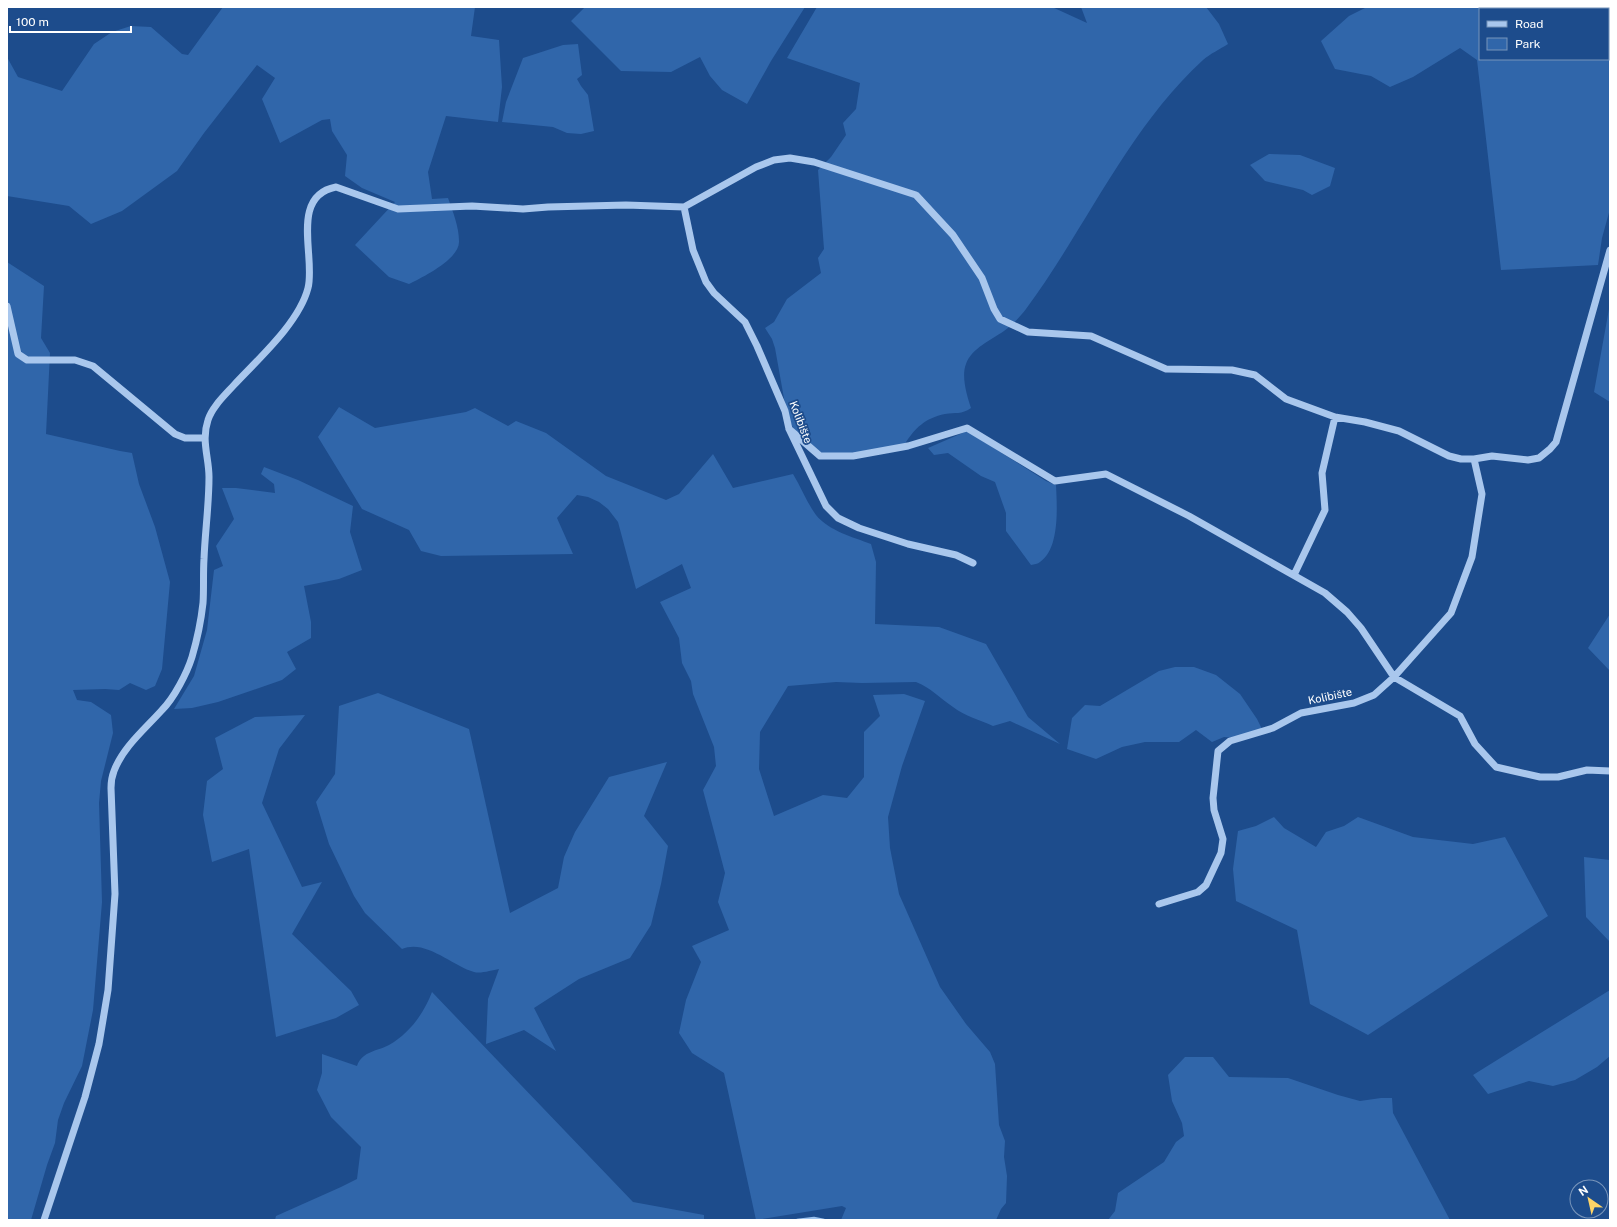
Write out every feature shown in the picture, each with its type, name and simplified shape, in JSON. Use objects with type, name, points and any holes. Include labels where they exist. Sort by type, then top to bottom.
[{"type":"street","points":[[44,1220],[85,1097],[99,1044],[108,990],[115,894],[111,788],[113,772],[125,751],[149,722],[163,709],[180,682],[192,658],[198,632],[203,602],[202,581],[209,476],[204,438],[208,419],[218,402],[286,330],[304,301],[309,286],[307,218],[311,207],[318,197],[327,189],[336,187],[398,209],[472,206],[524,209],[618,205],[684,207],[756,167],[774,160],[790,158],[814,162],[916,195],[953,235],[982,278],[994,309],[1000,319],[1006,322],[1028,332],[1091,336],[1166,369],[1232,370],[1255,375],[1286,399],[1334,418],[1365,422],[1399,431],[1449,456],[1461,459],[1474,459],[1492,456],[1528,460],[1539,458],[1556,442],[1610,250]]},
{"type":"street","name":"Kolibište","points":[[684,207],[694,250],[706,282],[714,293],[745,322],[782,403],[789,429],[826,506],[838,518],[859,528],[908,544],[956,555],[973,563]]},
{"type":"street","points":[[7,306],[18,354],[27,360],[75,360],[93,366],[175,434],[185,438],[204,438]]},
{"type":"street","points":[[1294,574],[1325,510],[1322,473],[1334,418]]},
{"type":"street","points":[[789,429],[820,456],[853,456],[908,446],[967,428],[1055,482],[1106,474],[1189,516],[1294,574],[1325,593],[1347,612],[1361,628],[1394,677],[1460,716],[1475,744],[1496,767],[1540,777],[1558,777],[1587,770],[1610,771]]},
{"type":"street","name":"Kolibište","points":[[1159,904],[1198,892],[1206,885],[1221,853],[1223,839],[1214,810],[1213,798],[1218,751],[1230,741],[1273,728],[1301,713],[1354,703],[1374,695],[1394,677],[1450,613],[1472,557],[1482,494],[1474,459]]},
{"type":"green space","points":[[223,7],[475,7],[471,36],[499,40],[502,87],[498,122],[446,116],[428,172],[432,199],[448,198],[457,225],[459,236],[458,248],[447,261],[440,267],[409,284],[389,277],[355,245],[395,202],[362,188],[345,176],[347,155],[332,131],[330,119],[322,120],[280,143],[262,99],[275,78],[257,65],[204,133],[177,171],[122,211],[91,224],[69,206],[7,196],[7,57],[18,77],[62,91],[94,44],[112,32],[131,26],[151,27],[182,54],[188,55]]},
{"type":"green space","points":[[585,7],[805,7],[771,61],[747,104],[722,90],[710,76],[700,57],[671,72],[621,71],[571,21]]},
{"type":"green space","points":[[817,7],[1052,7],[1087,23],[1081,7],[1206,7],[1219,24],[1228,44],[1203,60],[1176,87],[1152,117],[1129,148],[1048,278],[1024,312],[1004,331],[977,349],[969,358],[966,364],[964,380],[971,408],[961,412],[938,416],[926,421],[912,434],[904,445],[821,459],[805,444],[792,426],[785,404],[775,348],[772,339],[765,328],[774,322],[787,299],[821,273],[818,258],[824,249],[818,170],[831,157],[846,135],[843,123],[856,109],[860,83],[787,58]]},
{"type":"green space","points":[[1367,7],[1566,8],[1479,8],[1479,60],[1609,60],[1609,52],[1610,53],[1610,209],[1602,238],[1598,265],[1501,270],[1477,60],[1460,48],[1413,77],[1390,87],[1371,76],[1335,69],[1321,41],[1349,16]]},
{"type":"green space","points":[[578,44],[582,75],[577,79],[588,95],[594,131],[581,134],[567,133],[553,127],[502,122],[506,102],[523,58],[563,45]]},
{"type":"green space","points":[[1269,154],[1300,155],[1335,168],[1330,186],[1312,195],[1303,190],[1265,181],[1250,165]]},
{"type":"green space","points":[[7,262],[44,286],[41,338],[50,353],[46,434],[132,453],[139,484],[155,527],[170,582],[162,669],[155,686],[146,690],[130,683],[119,690],[73,690],[77,700],[91,702],[111,715],[113,733],[101,781],[99,803],[102,902],[93,1010],[82,1066],[64,1103],[58,1120],[55,1143],[31,1220],[7,1220]]},
{"type":"green space","points":[[1609,309],[1610,310],[1610,402],[1594,392]]},
{"type":"green space","points":[[339,407],[375,428],[466,412],[475,408],[508,426],[516,421],[546,433],[606,476],[666,500],[679,494],[713,454],[733,488],[793,474],[807,500],[821,521],[842,533],[871,544],[876,562],[875,624],[939,627],[986,644],[1028,717],[1060,744],[1010,721],[993,726],[973,718],[962,713],[931,690],[916,682],[836,682],[788,686],[760,732],[759,769],[774,816],[823,795],[847,798],[864,777],[864,732],[880,716],[873,695],[904,694],[925,701],[902,766],[888,817],[890,848],[899,894],[940,987],[966,1024],[990,1052],[995,1064],[999,1125],[1005,1141],[1004,1157],[1007,1176],[1006,1203],[1001,1209],[996,1220],[841,1220],[846,1208],[842,1206],[756,1220],[724,1073],[692,1053],[679,1033],[686,1000],[701,962],[692,946],[729,930],[718,902],[725,873],[703,790],[716,766],[714,747],[693,694],[691,681],[682,663],[679,638],[660,602],[691,588],[682,564],[636,589],[618,522],[608,509],[599,502],[588,497],[577,495],[557,518],[573,554],[441,556],[421,551],[409,530],[362,509],[318,437]]},
{"type":"green space","points":[[967,431],[1046,481],[1056,485],[1057,515],[1054,537],[1046,556],[1039,563],[1031,565],[1006,531],[1006,513],[995,482],[981,476],[948,453],[934,455],[928,448]]},
{"type":"green space","points":[[264,467],[298,480],[353,506],[350,532],[362,570],[339,579],[304,586],[311,622],[311,638],[287,652],[296,669],[282,680],[218,702],[192,708],[174,709],[194,676],[207,630],[214,570],[223,566],[216,546],[234,519],[222,488],[236,488],[275,493],[274,484],[261,474]]},
{"type":"green space","points":[[1610,614],[1610,671],[1588,648]]},
{"type":"green space","points":[[1175,667],[1194,667],[1216,675],[1240,694],[1262,729],[1236,738],[1224,737],[1212,742],[1196,730],[1179,742],[1145,742],[1122,747],[1096,759],[1067,749],[1072,718],[1085,705],[1100,706],[1159,671]]},
{"type":"green space","points":[[378,693],[469,729],[510,913],[558,888],[564,857],[575,832],[609,777],[667,762],[644,816],[668,846],[651,925],[630,958],[579,979],[534,1008],[556,1051],[524,1030],[486,1044],[488,999],[499,969],[474,972],[430,950],[411,947],[402,949],[365,913],[354,896],[329,844],[316,802],[335,774],[339,706]]},
{"type":"green space","points":[[305,715],[279,749],[262,803],[302,887],[322,882],[292,934],[351,991],[359,1005],[336,1018],[276,1037],[249,849],[212,862],[203,815],[207,781],[223,769],[215,738],[255,717]]},
{"type":"green space","points":[[1274,817],[1284,828],[1316,847],[1326,832],[1344,826],[1358,817],[1413,837],[1473,844],[1505,837],[1548,916],[1368,1035],[1310,1004],[1297,930],[1236,901],[1233,869],[1238,831],[1256,826]]},
{"type":"green space","points":[[1584,857],[1610,860],[1610,942],[1586,917]]},
{"type":"green space","points":[[1610,990],[1610,1056],[1597,1067],[1575,1080],[1553,1086],[1529,1081],[1488,1094],[1473,1075]]},
{"type":"green space","points":[[432,992],[633,1202],[704,1215],[704,1220],[275,1220],[276,1216],[357,1179],[361,1147],[331,1117],[317,1090],[322,1073],[322,1054],[357,1066],[359,1061],[366,1054],[389,1045],[403,1035],[420,1015]]},
{"type":"green space","points":[[1185,1057],[1213,1057],[1229,1077],[1288,1078],[1360,1101],[1392,1098],[1393,1113],[1450,1220],[1108,1220],[1115,1211],[1118,1193],[1164,1162],[1176,1142],[1184,1136],[1182,1123],[1172,1101],[1168,1075]]},
{"type":"waterway","points":[[797,1220],[814,1218],[824,1220]]}]
